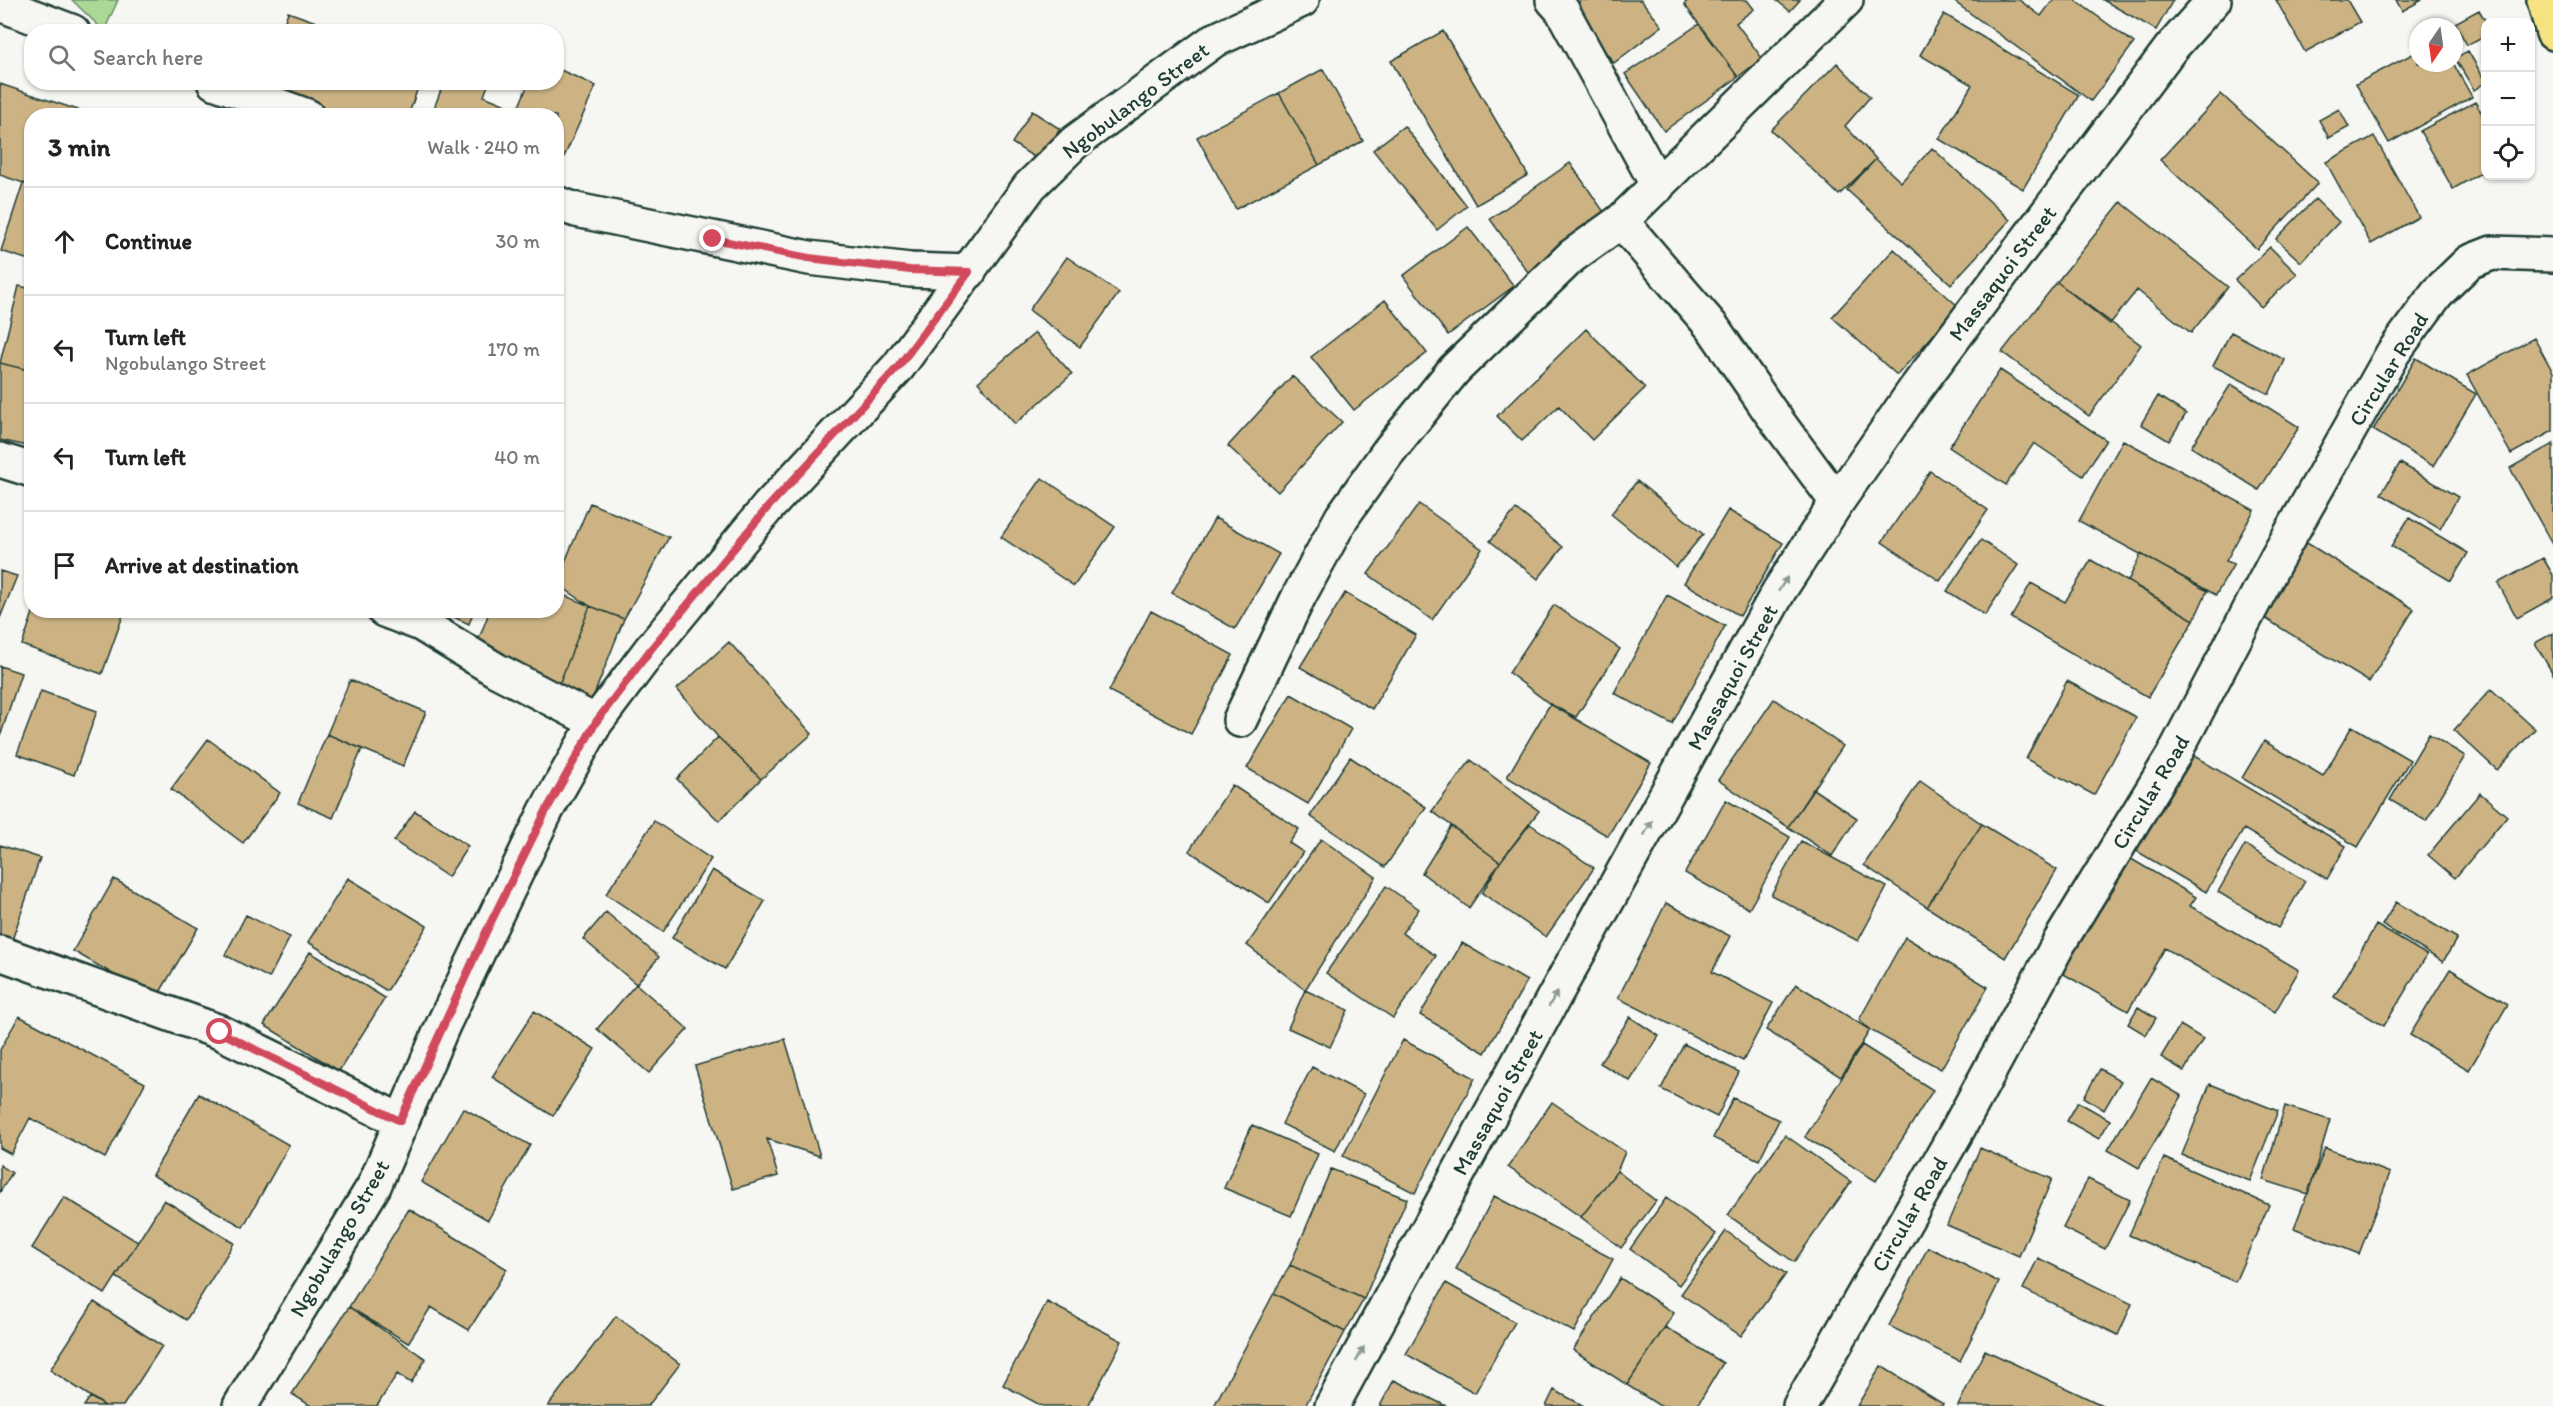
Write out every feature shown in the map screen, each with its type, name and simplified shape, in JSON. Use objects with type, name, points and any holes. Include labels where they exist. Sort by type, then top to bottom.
[{"type":"highway","points":[[2544,0],[2553,33]]},
{"type":"street","name":"Ngobulango Street","points":[[240,1406],[374,1186],[400,1121],[486,932],[546,811],[596,722],[651,649],[768,507],[898,367],[1030,186],[1075,142],[1213,40],[1302,0]]},
{"type":"street","points":[[1553,0],[1563,10],[1658,186]]},
{"type":"street","points":[[1240,720],[1315,566],[1342,517],[1388,452],[1455,370],[1572,256],[1621,221],[1658,186],[1846,0]]},
{"type":"street","name":"Massaquoi Street","points":[[1332,1406],[1548,1008],[1779,591],[1914,391],[2171,48],[2214,0]]},
{"type":"street","points":[[0,4],[52,24]]},
{"type":"street","points":[[236,90],[285,108]]},
{"type":"street","points":[[564,206],[809,258],[910,270],[969,272]]},
{"type":"street","points":[[1621,221],[1713,328],[1769,410],[1837,502]]},
{"type":"street","name":"Circular Road","points":[[1800,1406],[1957,1131],[2059,943],[2173,756],[2277,558],[2393,353],[2438,293],[2469,262],[2492,254],[2553,255]]},
{"type":"street","points":[[0,460],[24,468]]},
{"type":"street","points":[[405,618],[421,624],[496,670],[596,722]]},
{"type":"street","points":[[0,954],[220,1032],[400,1121]]},
{"type":"green space","points":[[72,0],[118,0],[107,24],[97,24]]},
{"type":"building","points":[[1581,0],[1641,0],[1662,26],[1614,63],[1571,8]]},
{"type":"building","points":[[1689,0],[1747,0],[1754,9],[1736,23],[1762,58],[1738,77],[1684,4]]},
{"type":"building","points":[[1776,0],[1800,0],[1790,11]]},
{"type":"building","points":[[1952,0],[2019,0],[2041,16],[2053,0],[2075,0],[2134,43],[2091,101]]},
{"type":"building","points":[[2103,0],[2173,0],[2156,30]]},
{"type":"building","points":[[2276,0],[2347,0],[2360,22],[2305,52]]},
{"type":"building","points":[[2396,0],[2422,0],[2402,11]]},
{"type":"building","points":[[2479,10],[2484,18],[2481,18],[2481,38],[2467,45],[2463,38],[2463,19]]},
{"type":"building","points":[[288,12],[322,24],[284,24]]},
{"type":"building","points":[[1944,14],[2079,95],[2023,189],[1939,139],[1972,85],[1920,55]]},
{"type":"building","points":[[1699,24],[1738,77],[1664,131],[1625,74]]},
{"type":"building","points":[[1443,31],[1528,175],[1476,205],[1391,61]]},
{"type":"building","points":[[2468,51],[2481,73],[2481,85],[2474,90],[2463,71],[2463,54]]},
{"type":"building","points":[[2409,56],[2409,72],[2458,72],[2472,97],[2389,143],[2356,84]]},
{"type":"building","points":[[1837,63],[1870,97],[1845,126],[1876,159],[1839,195],[1771,130]]},
{"type":"building","points":[[1323,69],[1363,141],[1319,165],[1279,93]]},
{"type":"building","points":[[564,72],[596,86],[564,157],[564,108],[518,108],[526,90],[564,90]]},
{"type":"building","points":[[0,84],[72,108],[24,108],[24,183],[0,175]]},
{"type":"building","points":[[267,90],[417,90],[411,108],[317,108]]},
{"type":"building","points":[[441,90],[486,90],[484,96],[506,105],[505,108],[434,108]]},
{"type":"building","points":[[1279,93],[1319,165],[1236,209],[1197,137]]},
{"type":"building","points":[[2221,94],[2318,183],[2257,249],[2160,160]]},
{"type":"building","points":[[2475,102],[2481,112],[2481,173],[2453,189],[2420,131]]},
{"type":"building","points":[[2339,109],[2349,127],[2329,138],[2319,120]]},
{"type":"building","points":[[1032,111],[1060,129],[1040,161],[1012,143]]},
{"type":"building","points":[[1404,126],[1467,206],[1437,230],[1373,150]]},
{"type":"building","points":[[2374,136],[2419,217],[2371,244],[2326,162]]},
{"type":"building","points":[[1932,148],[2010,220],[1951,284],[1847,190],[1876,159],[1901,182]]},
{"type":"building","points":[[1570,163],[1604,212],[1560,243],[1563,252],[1530,275],[1490,219]]},
{"type":"building","points":[[23,183],[24,258],[1,251]]},
{"type":"building","points":[[2315,199],[2339,222],[2301,262],[2276,239]]},
{"type":"building","points":[[2121,202],[2228,287],[2191,333],[2137,290],[2110,324],[2057,282]]},
{"type":"building","points":[[1468,227],[1514,286],[1448,335],[1403,276]]},
{"type":"building","points":[[2270,247],[2297,274],[2261,307],[2235,280]]},
{"type":"building","points":[[1894,249],[1959,307],[1897,375],[1832,317]]},
{"type":"building","points":[[1067,257],[1119,293],[1080,347],[1029,310]]},
{"type":"building","points":[[2057,282],[2141,345],[2089,416],[2002,352]]},
{"type":"building","points":[[19,286],[24,287],[24,369],[0,363]]},
{"type":"building","points":[[1385,300],[1427,353],[1354,410],[1311,357]]},
{"type":"building","points":[[1586,329],[1645,388],[1592,440],[1559,406],[1522,441],[1497,416]]},
{"type":"building","points":[[2231,332],[2285,360],[2269,394],[2213,366]]},
{"type":"building","points":[[1035,333],[1072,374],[1015,424],[978,382]]},
{"type":"building","points":[[2534,338],[2553,372],[2553,431],[2511,454],[2467,375]]},
{"type":"building","points":[[2416,358],[2476,394],[2433,466],[2373,430]]},
{"type":"building","points":[[0,363],[24,369],[24,445],[0,440]]},
{"type":"building","points":[[2000,370],[2106,440],[2083,476],[2034,443],[2006,485],[1949,447]]},
{"type":"building","points":[[1292,376],[1342,422],[1278,492],[1228,446]]},
{"type":"building","points":[[2231,384],[2299,427],[2259,490],[2191,447]]},
{"type":"building","points":[[2158,396],[2186,414],[2169,441],[2141,424]]},
{"type":"building","points":[[2123,440],[2254,510],[2226,561],[2234,564],[2216,595],[2079,521]]},
{"type":"building","points":[[2553,444],[2553,545],[2510,468]]},
{"type":"building","points":[[2400,463],[2458,497],[2440,529],[2381,494]]},
{"type":"building","points":[[1930,471],[1988,510],[1940,581],[1882,542]]},
{"type":"building","points":[[1042,478],[1115,527],[1074,586],[1001,537]]},
{"type":"building","points":[[1637,481],[1703,534],[1676,567],[1611,514]]},
{"type":"building","points":[[590,503],[669,537],[624,619],[590,606],[564,588],[564,564]]},
{"type":"building","points":[[1419,504],[1482,549],[1432,620],[1368,574]]},
{"type":"building","points":[[1516,509],[1563,547],[1538,579],[1490,541]]},
{"type":"building","points":[[1728,510],[1783,543],[1740,616],[1684,583]]},
{"type":"building","points":[[1215,518],[1279,554],[1235,629],[1172,593]]},
{"type":"building","points":[[2409,518],[2468,553],[2451,581],[2391,546]]},
{"type":"building","points":[[1981,540],[2018,565],[1985,615],[1947,591]]},
{"type":"building","points":[[2302,540],[2414,609],[2369,682],[2258,614]]},
{"type":"building","points":[[2141,554],[2207,591],[2194,620],[2128,581]]},
{"type":"building","points":[[2543,558],[2553,575],[2553,598],[2517,618],[2498,583]]},
{"type":"building","points":[[2091,560],[2194,620],[2148,697],[2011,618],[2031,583],[2065,602]]},
{"type":"building","points":[[0,571],[17,576],[0,618]]},
{"type":"building","points":[[1345,593],[1416,635],[1372,709],[1300,667]]},
{"type":"building","points":[[564,595],[590,606],[558,687],[473,654],[487,618],[564,618]]},
{"type":"building","points":[[1667,595],[1725,626],[1672,724],[1614,693]]},
{"type":"building","points":[[1554,605],[1620,649],[1576,717],[1550,704],[1509,673]]},
{"type":"building","points":[[590,606],[624,619],[592,700],[558,687]]},
{"type":"building","points":[[1151,611],[1233,655],[1191,734],[1109,691]]},
{"type":"building","points":[[31,618],[122,618],[102,674],[22,645]]},
{"type":"building","points":[[456,618],[471,618],[469,624]]},
{"type":"building","points":[[2553,633],[2553,674],[2535,643]]},
{"type":"building","points":[[729,642],[812,734],[761,779],[718,737],[677,689]]},
{"type":"building","points":[[0,666],[21,673],[0,737]]},
{"type":"building","points":[[350,680],[426,712],[403,766],[327,734]]},
{"type":"building","points":[[2067,681],[2136,717],[2094,795],[2026,759]]},
{"type":"building","points":[[2491,689],[2535,729],[2497,770],[2454,730]]},
{"type":"building","points":[[41,691],[97,711],[74,775],[17,754]]},
{"type":"building","points":[[1291,694],[1351,729],[1308,804],[1247,768]]},
{"type":"building","points":[[1774,699],[1843,746],[1788,827],[1718,780]]},
{"type":"building","points":[[1550,704],[1651,763],[1608,836],[1507,777]]},
{"type":"building","points":[[2352,726],[2410,760],[2358,847],[2242,778],[2264,741],[2323,776]]},
{"type":"building","points":[[327,734],[362,749],[333,818],[298,803]]},
{"type":"building","points":[[2429,734],[2465,756],[2426,821],[2390,800]]},
{"type":"building","points":[[718,737],[761,779],[719,821],[677,779]]},
{"type":"building","points":[[208,739],[280,793],[243,843],[171,789]]},
{"type":"building","points":[[2184,750],[2346,846],[2327,879],[2244,829],[2206,892],[2128,846]]},
{"type":"building","points":[[1350,757],[1426,807],[1385,867],[1310,816]]},
{"type":"building","points":[[1471,760],[1539,811],[1500,862],[1432,811]]},
{"type":"building","points":[[1920,781],[1982,824],[1927,907],[1864,865]]},
{"type":"building","points":[[1232,785],[1299,829],[1289,843],[1303,852],[1269,903],[1189,851]]},
{"type":"building","points":[[1813,789],[1857,818],[1832,856],[1788,827]]},
{"type":"building","points":[[2480,793],[2507,816],[2455,878],[2428,855]]},
{"type":"building","points":[[1726,800],[1790,837],[1749,909],[1685,873]]},
{"type":"building","points":[[415,811],[468,846],[448,877],[394,841]]},
{"type":"building","points":[[654,821],[711,859],[663,932],[606,894]]},
{"type":"building","points":[[1530,824],[1594,868],[1546,937],[1482,893],[1500,862]]},
{"type":"building","points":[[1982,824],[2057,870],[2005,958],[1927,907]]},
{"type":"building","points":[[1451,826],[1500,862],[1469,908],[1422,873]]},
{"type":"building","points":[[1321,839],[1376,877],[1305,990],[1247,945]]},
{"type":"building","points":[[1801,841],[1887,887],[1858,941],[1771,895]]},
{"type":"building","points":[[0,845],[40,858],[11,943],[0,939]]},
{"type":"building","points":[[2245,845],[2305,881],[2278,928],[2218,892]]},
{"type":"building","points":[[2121,853],[2196,897],[2190,906],[2299,970],[2275,1012],[2165,948],[2128,1011],[2053,968]]},
{"type":"building","points":[[712,870],[765,901],[725,969],[672,938]]},
{"type":"building","points":[[348,878],[427,926],[387,991],[308,942]]},
{"type":"building","points":[[114,879],[198,928],[156,999],[73,951]]},
{"type":"building","points":[[1386,886],[1419,909],[1402,933],[1436,956],[1393,1018],[1326,973]]},
{"type":"building","points":[[2396,902],[2457,938],[2443,962],[2382,925]]},
{"type":"building","points":[[1666,903],[1730,936],[1712,972],[1773,1003],[1743,1061],[1618,998]]},
{"type":"building","points":[[606,912],[659,957],[636,984],[583,939]]},
{"type":"building","points":[[246,915],[290,937],[269,978],[225,955]]},
{"type":"building","points":[[2376,925],[2427,955],[2384,1026],[2334,997]]},
{"type":"building","points":[[1905,937],[1988,987],[1941,1069],[1870,1030],[1859,1020]]},
{"type":"building","points":[[1462,943],[1527,981],[1485,1053],[1420,1015]]},
{"type":"building","points":[[310,952],[385,998],[339,1071],[264,1025]]},
{"type":"building","points":[[2450,969],[2508,1004],[2469,1070],[2410,1035]]},
{"type":"building","points":[[636,984],[688,1029],[649,1073],[597,1029]]},
{"type":"building","points":[[1796,984],[1870,1030],[1841,1077],[1766,1030]]},
{"type":"building","points":[[1305,990],[1348,1010],[1330,1047],[1288,1028]]},
{"type":"building","points":[[2138,1007],[2156,1018],[2146,1035],[2128,1024]]},
{"type":"building","points":[[534,1011],[595,1049],[553,1116],[492,1077]]},
{"type":"building","points":[[19,1016],[145,1083],[105,1158],[30,1118],[11,1154],[0,1148],[0,1050]]},
{"type":"building","points":[[1630,1017],[1659,1036],[1630,1081],[1600,1063]]},
{"type":"building","points":[[2180,1025],[2203,1039],[2184,1071],[2161,1057]]},
{"type":"building","points":[[785,1039],[820,1156],[767,1139],[778,1176],[733,1189],[695,1066]]},
{"type":"building","points":[[1403,1040],[1475,1078],[1415,1193],[1343,1156]]},
{"type":"building","points":[[1684,1044],[1739,1072],[1717,1117],[1661,1089]]},
{"type":"building","points":[[1862,1045],[1933,1090],[1876,1181],[1805,1137]]},
{"type":"building","points":[[1312,1067],[1364,1094],[1335,1151],[1282,1124]]},
{"type":"building","points":[[2100,1069],[2121,1081],[2104,1110],[2084,1097]]},
{"type":"building","points":[[2151,1078],[2182,1096],[2139,1168],[2108,1150]]},
{"type":"building","points":[[2210,1084],[2278,1111],[2250,1181],[2182,1155]]},
{"type":"building","points":[[199,1094],[289,1145],[243,1227],[152,1175]]},
{"type":"building","points":[[1733,1098],[1779,1120],[1759,1160],[1713,1138]]},
{"type":"building","points":[[1552,1102],[1625,1152],[1617,1171],[1581,1217],[1508,1167]]},
{"type":"building","points":[[2078,1102],[2110,1120],[2099,1139],[2067,1121]]},
{"type":"building","points":[[2285,1106],[2330,1120],[2308,1194],[2263,1180]]},
{"type":"building","points":[[463,1108],[530,1145],[488,1220],[421,1182]]},
{"type":"building","points":[[1252,1125],[1318,1154],[1291,1216],[1224,1188]]},
{"type":"building","points":[[1785,1135],[1851,1182],[1794,1262],[1728,1215]]},
{"type":"building","points":[[1980,1148],[2052,1179],[2019,1256],[1947,1225]]},
{"type":"building","points":[[2325,1148],[2390,1173],[2359,1254],[2294,1228]]},
{"type":"building","points":[[2164,1158],[2269,1205],[2235,1282],[2129,1235]]},
{"type":"building","points":[[0,1165],[12,1173],[0,1192]]},
{"type":"building","points":[[1331,1169],[1407,1199],[1364,1299],[1290,1265]]},
{"type":"building","points":[[1617,1171],[1656,1201],[1621,1248],[1581,1217]]},
{"type":"building","points":[[2088,1179],[2130,1200],[2105,1249],[2063,1228]]},
{"type":"building","points":[[1494,1196],[1613,1259],[1574,1332],[1456,1269]]},
{"type":"building","points":[[64,1197],[138,1242],[105,1294],[32,1248]]},
{"type":"building","points":[[1666,1198],[1716,1234],[1679,1285],[1630,1249]]},
{"type":"building","points":[[164,1200],[234,1243],[186,1320],[116,1277]]},
{"type":"building","points":[[409,1209],[507,1269],[469,1330],[431,1307],[408,1343],[349,1307]]},
{"type":"building","points":[[1726,1231],[1786,1274],[1741,1336],[1681,1294]]},
{"type":"building","points":[[1928,1247],[1999,1282],[1960,1361],[1889,1326]]},
{"type":"building","points":[[2038,1258],[2132,1304],[2118,1335],[2023,1289]]},
{"type":"building","points":[[1290,1265],[1364,1299],[1345,1332],[1274,1293]]},
{"type":"building","points":[[1620,1278],[1674,1313],[1627,1385],[1573,1350]]},
{"type":"building","points":[[1446,1283],[1515,1322],[1475,1393],[1406,1354]]},
{"type":"building","points":[[1274,1293],[1345,1332],[1305,1406],[1214,1406]]},
{"type":"building","points":[[94,1302],[162,1346],[123,1406],[105,1406],[50,1370]]},
{"type":"building","points":[[1047,1302],[1122,1341],[1088,1406],[1042,1406],[1003,1385]]},
{"type":"building","points":[[349,1307],[426,1359],[411,1383],[397,1374],[377,1406],[311,1406],[292,1394]]},
{"type":"building","points":[[616,1316],[680,1364],[648,1406],[548,1406]]},
{"type":"building","points":[[1665,1327],[1723,1363],[1697,1406],[1660,1406],[1627,1385]]},
{"type":"building","points":[[1985,1350],[2104,1406],[1958,1406]]},
{"type":"building","points":[[1881,1366],[1943,1404],[1942,1406],[1857,1406]]},
{"type":"building","points":[[1394,1380],[1446,1406],[1380,1406]]},
{"type":"building","points":[[1554,1390],[1584,1406],[1546,1406]]},
{"type":"building","points":[[90,1397],[105,1406],[84,1406]]},
{"type":"route","points":[[220,1032],[400,1121],[486,932],[546,811],[596,722],[651,649],[768,507],[898,367],[969,272],[910,270],[809,258],[713,239]]}]
